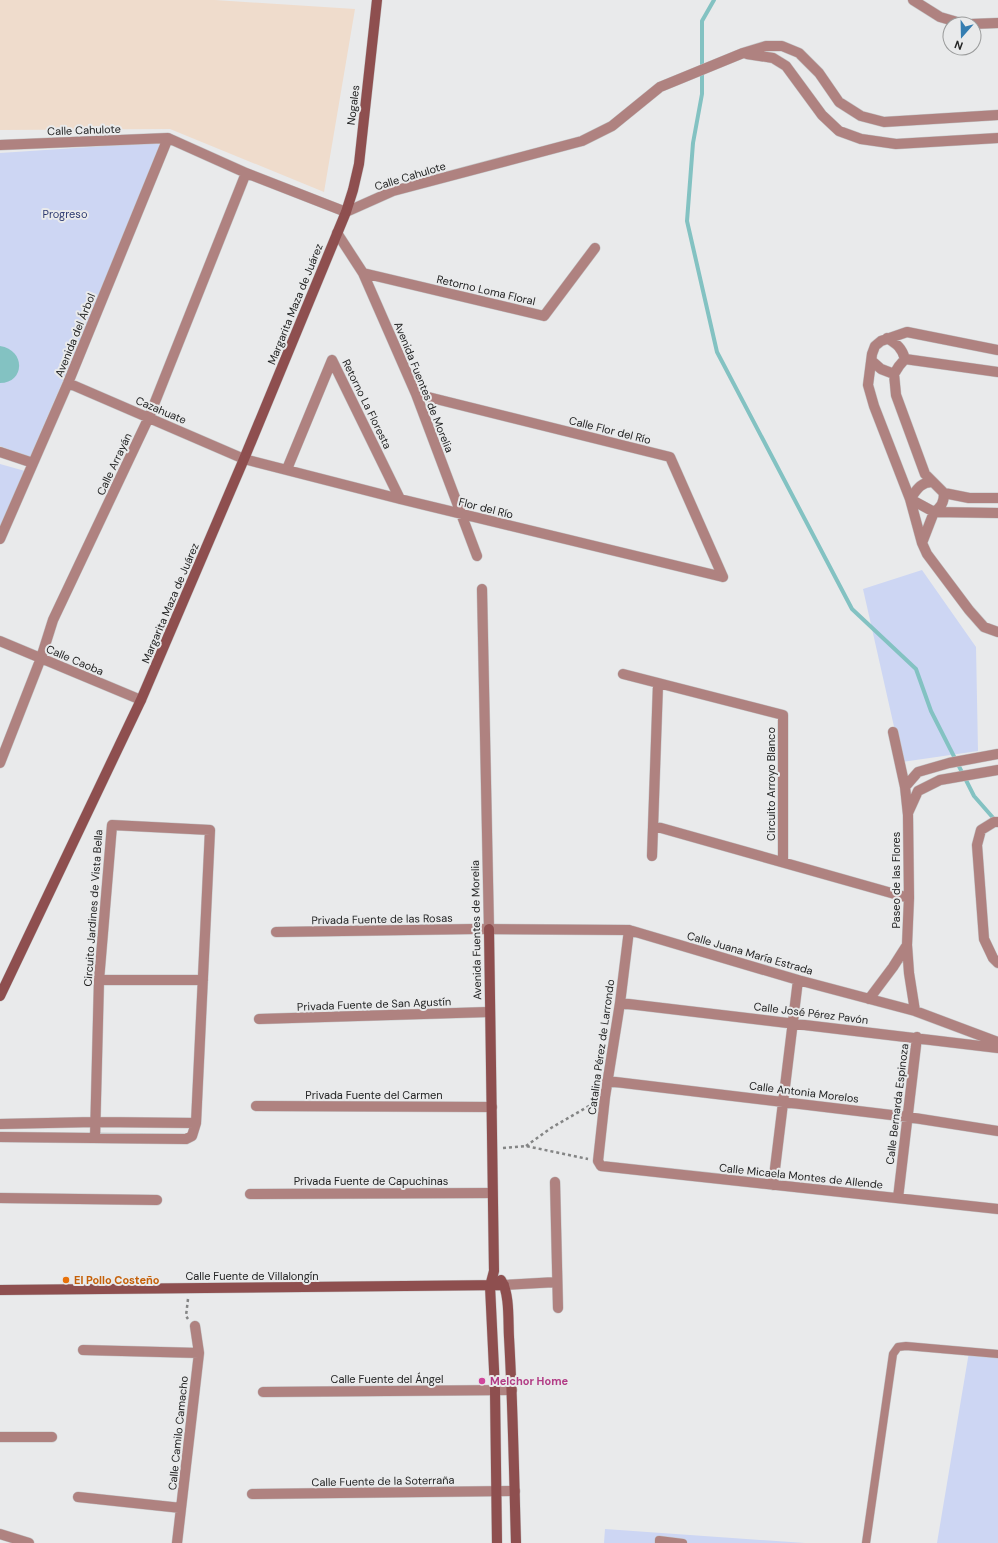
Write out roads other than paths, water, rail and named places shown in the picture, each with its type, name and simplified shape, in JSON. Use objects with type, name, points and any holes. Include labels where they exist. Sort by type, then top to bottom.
[{"type":"street","name":"Nogales","points":[[346,212],[354,190],[358,164],[378,0]]},
{"type":"street","points":[[913,0],[942,18]]},
{"type":"street","points":[[982,24],[998,23]]},
{"type":"street","name":"Calle Cahulote","points":[[0,145],[168,138],[246,173],[346,212],[393,191],[582,141],[612,126],[660,87],[730,58],[766,46],[782,46],[799,53],[820,73],[840,102],[861,116],[884,122],[998,115]]},
{"type":"street","points":[[743,53],[774,58],[786,66],[822,116],[840,131],[861,139],[896,144],[998,138]]},
{"type":"street","name":"Avenida del Árbol","points":[[0,539],[68,383],[168,138]]},
{"type":"street","name":"Calle Arrayán","points":[[0,763],[41,658],[53,620],[149,417],[246,173]]},
{"type":"street","name":"Margarita Maza de Juárez","points":[[0,996],[141,700],[244,459],[346,212]]},
{"type":"street","name":"Avenida Fuentes de Morelia","points":[[337,233],[362,273],[416,394],[477,556]]},
{"type":"street","name":"Retorno Loma Floral","points":[[362,273],[544,316],[595,248]]},
{"type":"street","points":[[998,350],[907,332],[887,338],[875,346],[872,354],[868,385],[874,406],[910,499],[922,543],[927,554],[969,610],[984,627],[998,632]]},
{"type":"street","points":[[887,338],[898,345],[905,359]]},
{"type":"street","points":[[905,359],[998,372]]},
{"type":"street","points":[[905,359],[894,374],[896,395],[925,474],[944,493],[969,498],[998,498]]},
{"type":"street","name":"Retorno La Floresta","points":[[287,469],[332,360],[400,499]]},
{"type":"street","points":[[872,361],[882,369],[894,374]]},
{"type":"street","name":"Cazahuate","points":[[68,383],[244,459]]},
{"type":"street","name":"Calle Flor del Río","points":[[416,394],[670,457],[723,577]]},
{"type":"street","points":[[0,452],[33,463]]},
{"type":"street","name":"Flor del Río","points":[[244,459],[400,499],[723,577]]},
{"type":"street","points":[[910,499],[921,485],[926,482],[932,482]]},
{"type":"street","points":[[922,543],[934,512],[940,508],[944,502],[944,493]]},
{"type":"street","points":[[910,499],[934,512],[998,513]]},
{"type":"street","name":"Avenida Fuentes de Morelia","points":[[482,589],[494,1271],[490,1286],[495,1390],[497,1543]]},
{"type":"street","name":"Calle Caoba","points":[[0,641],[141,700]]},
{"type":"street","name":"Circuito Arroyo Blanco","points":[[623,674],[783,715],[783,861]]},
{"type":"street","points":[[652,856],[658,684]]},
{"type":"street","name":"Paseo de las Flores","points":[[893,732],[905,787],[908,815],[909,898],[907,946],[909,973],[915,1011]]},
{"type":"street","points":[[905,787],[918,772],[961,760],[998,754]]},
{"type":"street","points":[[961,760],[960,776],[998,770]]},
{"type":"street","name":"Paseo de las Flores","points":[[908,815],[918,791],[940,780],[960,776]]},
{"type":"street","points":[[996,822],[981,830],[977,845],[984,939],[993,958],[998,963]]},
{"type":"street","name":"Circuito Jardines de Vista Bella","points":[[0,1137],[186,1139],[192,1136],[196,1123],[210,830],[112,824],[99,980],[95,1138]]},
{"type":"street","name":"Circuito Arroyo Blanco","points":[[654,826],[783,861],[909,898]]},
{"type":"street","name":"Calle Juana María Estrada","points":[[489,930],[629,930],[798,980],[915,1011],[998,1042]]},
{"type":"street","name":"Privada Fuente de las Rosas","points":[[276,932],[489,930]]},
{"type":"street","name":"Catalina Pérez de Larrondo","points":[[599,1164],[607,1081],[620,1003],[629,930]]},
{"type":"street","name":"Paseo de las Flores","points":[[869,999],[894,967],[907,946]]},
{"type":"street","points":[[99,980],[203,980]]},
{"type":"street","points":[[773,1185],[798,980]]},
{"type":"street","name":"Calle José Pérez Pavón","points":[[620,1003],[793,1022],[998,1048]]},
{"type":"street","name":"Privada Fuente de San Agustín","points":[[259,1019],[489,1012]]},
{"type":"street","name":"Calle Bernarda Espinoza","points":[[898,1198],[917,1037]]},
{"type":"street","name":"Calle Antonia Morelos","points":[[607,1081],[908,1117],[998,1131]]},
{"type":"street","name":"Privada Fuente del Carmen","points":[[256,1106],[492,1107]]},
{"type":"street","points":[[0,1124],[95,1122],[196,1123]]},
{"type":"street","name":"Calle Micaela Montes de Allende","points":[[599,1164],[773,1185],[998,1209]]},
{"type":"street","points":[[555,1182],[558,1308]]},
{"type":"street","name":"Privada Fuente de Capuchinas","points":[[250,1194],[492,1193]]},
{"type":"street","points":[[0,1198],[157,1200]]},
{"type":"street","points":[[494,1271],[504,1285],[512,1390],[516,1543]]},
{"type":"street","points":[[504,1285],[557,1282]]},
{"type":"street","name":"Calle Fuente de Villalongín","points":[[0,1290],[504,1285]]},
{"type":"street","name":"Calle Camilo Camacho","points":[[177,1543],[199,1353],[195,1326]]},
{"type":"street","points":[[83,1350],[199,1353]]},
{"type":"street","name":"Calle Fuente del Ángel","points":[[263,1392],[512,1390]]},
{"type":"street","points":[[0,1437],[52,1437]]},
{"type":"street","name":"Calle Fuente de la Soterraña","points":[[252,1494],[514,1491]]},
{"type":"street","points":[[78,1497],[181,1508]]},
{"type":"street","points":[[0,1534],[29,1543]]},
{"type":"lane","points":[[866,1543],[893,1354],[898,1347],[906,1346],[998,1354]]},
{"type":"lane","points":[[659,1543],[659,1540],[683,1543]]},
{"type":"waterway","points":[[714,0],[702,21],[702,94],[693,143],[687,221],[717,352],[852,609],[916,669],[931,711],[974,796],[995,820]]},
{"type":"place","name":"El Pollo Costeño","points":[[66,1280]]},
{"type":"place","name":"Melchor Home","points":[[482,1381]]},
{"type":"park label","name":"Progreso","points":[[65,214]]}]
